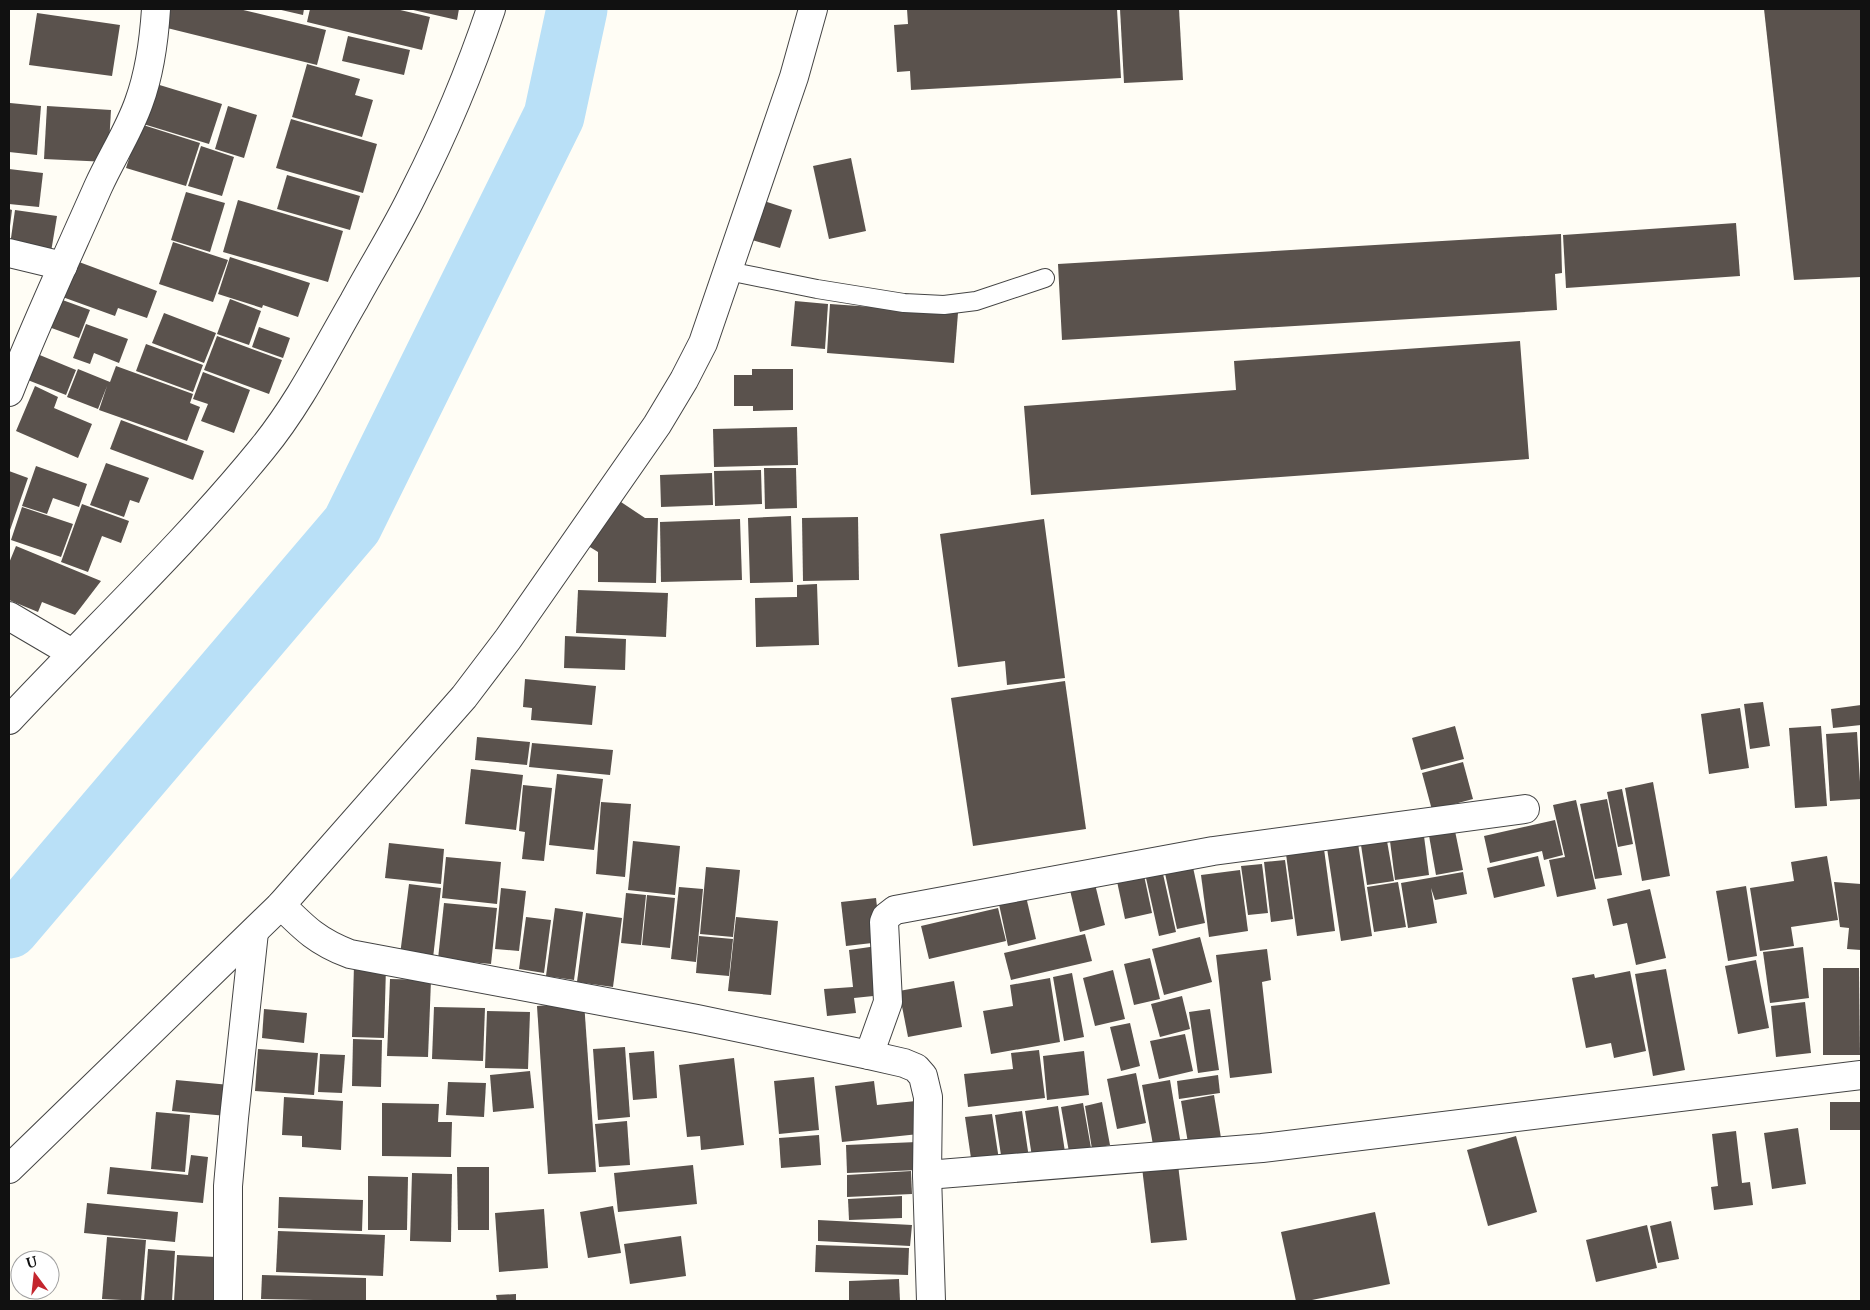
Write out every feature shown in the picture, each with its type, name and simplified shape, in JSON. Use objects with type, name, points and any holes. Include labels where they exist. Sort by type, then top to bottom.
[{"type":"street","points":[[9,392],[100,183],[139,103],[147,77],[154,38],[156,9]]},
{"type":"street","points":[[9,720],[179,544],[262,449],[288,415],[414,192],[458,100],[491,9]]},
{"type":"street","points":[[9,1168],[281,905],[432,735],[464,697],[508,639],[657,425],[684,380],[702,343],[794,77],[813,9]]},
{"type":"street","points":[[9,253],[63,266]]},
{"type":"street","points":[[9,616],[72,653]]},
{"type":"street","points":[[870,1055],[888,1002],[884,922],[886,917],[895,910],[1213,851],[1525,809]]},
{"type":"street","points":[[281,905],[318,940],[350,954],[697,1018],[870,1055],[916,1068],[923,1076],[928,1097],[927,1175],[931,1301]]},
{"type":"street","points":[[228,1301],[228,1186],[254,932]]},
{"type":"street","points":[[927,1175],[1262,1148],[1861,1076]]},
{"type":"lane","points":[[728,271],[817,289],[894,301],[944,305],[976,301],[1045,278]]},
{"type":"building","points":[[163,9],[239,9],[326,30],[317,65],[159,26]]},
{"type":"building","points":[[277,9],[304,9],[303,15]]},
{"type":"building","points":[[310,9],[396,9],[430,17],[422,50],[307,22]]},
{"type":"building","points":[[409,9],[459,9],[457,20]]},
{"type":"building","points":[[907,9],[1117,9],[1121,78],[911,90],[910,71],[897,72],[894,25],[908,24]]},
{"type":"building","points":[[1120,9],[1179,9],[1183,80],[1124,83]]},
{"type":"building","points":[[1764,9],[1861,9],[1861,277],[1794,280]]},
{"type":"building","points":[[37,13],[120,25],[112,76],[29,65]]},
{"type":"building","points":[[348,36],[410,50],[404,75],[342,61]]},
{"type":"building","points":[[307,64],[360,79],[355,95],[373,100],[362,137],[292,117]]},
{"type":"building","points":[[153,83],[222,104],[209,144],[140,123]]},
{"type":"building","points":[[10,103],[41,106],[37,155],[9,152]]},
{"type":"building","points":[[47,106],[111,110],[108,162],[44,159]]},
{"type":"building","points":[[228,106],[257,115],[244,158],[215,149]]},
{"type":"building","points":[[291,119],[377,144],[363,193],[276,168]]},
{"type":"building","points":[[140,124],[200,143],[186,186],[126,168]]},
{"type":"building","points":[[201,146],[234,157],[222,196],[188,186]]},
{"type":"building","points":[[851,158],[866,231],[829,239],[813,166]]},
{"type":"building","points":[[9,169],[43,173],[39,207],[9,204]]},
{"type":"building","points":[[287,175],[360,196],[350,230],[277,209]]},
{"type":"building","points":[[186,192],[225,203],[210,252],[171,240]]},
{"type":"building","points":[[238,200],[343,231],[328,282],[223,252]]},
{"type":"building","points":[[764,201],[792,210],[780,248],[752,240]]},
{"type":"building","points":[[9,209],[12,210],[10,226],[9,226]]},
{"type":"building","points":[[15,210],[57,216],[51,252],[10,245]]},
{"type":"building","points":[[1736,223],[1740,276],[1566,288],[1563,235]]},
{"type":"building","points":[[1561,234],[1562,273],[1555,274],[1557,310],[1062,340],[1058,264]]},
{"type":"building","points":[[173,242],[228,260],[213,302],[159,284]]},
{"type":"building","points":[[230,257],[310,283],[298,317],[263,305],[262,308],[218,294]]},
{"type":"building","points":[[71,259],[157,291],[147,318],[118,308],[115,316],[57,295]]},
{"type":"building","points":[[57,298],[90,310],[79,338],[46,326]]},
{"type":"building","points":[[230,299],[261,311],[249,345],[217,334]]},
{"type":"building","points":[[795,301],[828,304],[825,349],[791,346]]},
{"type":"building","points":[[830,304],[958,313],[954,363],[827,353]]},
{"type":"building","points":[[164,313],[216,333],[204,363],[152,343]]},
{"type":"building","points":[[86,324],[128,339],[119,363],[94,353],[90,364],[73,358]]},
{"type":"building","points":[[259,327],[290,338],[283,358],[252,347]]},
{"type":"building","points":[[217,336],[282,360],[269,394],[204,370]]},
{"type":"building","points":[[1520,341],[1529,459],[1031,495],[1024,406],[1236,390],[1234,361]]},
{"type":"building","points":[[146,344],[203,365],[193,392],[136,371]]},
{"type":"building","points":[[30,351],[76,370],[66,395],[20,377]]},
{"type":"building","points":[[116,366],[193,394],[190,403],[200,407],[187,441],[99,410],[107,386],[98,409],[67,397],[78,369],[110,382]]},
{"type":"building","points":[[752,369],[793,369],[793,410],[753,411],[753,406],[734,406],[734,375],[752,375]]},
{"type":"building","points":[[203,372],[250,390],[234,433],[201,421],[208,404],[193,399]]},
{"type":"building","points":[[35,386],[58,397],[54,408],[92,424],[78,458],[16,431]]},
{"type":"building","points":[[121,420],[204,451],[193,480],[110,449]]},
{"type":"building","points":[[797,427],[798,465],[714,467],[713,429]]},
{"type":"building","points":[[106,463],[149,478],[139,503],[130,500],[124,517],[90,505]]},
{"type":"building","points":[[36,466],[87,484],[79,507],[53,498],[47,514],[22,506]]},
{"type":"building","points":[[764,468],[796,468],[797,508],[765,509]]},
{"type":"building","points":[[761,470],[762,504],[715,506],[714,471]]},
{"type":"building","points":[[9,471],[28,478],[9,533]]},
{"type":"building","points":[[712,473],[713,505],[661,507],[660,475]]},
{"type":"building","points":[[615,498],[645,518],[658,518],[656,583],[598,582],[598,552],[585,544]]},
{"type":"building","points":[[82,504],[129,521],[121,543],[102,536],[88,572],[61,562]]},
{"type":"building","points":[[22,507],[73,524],[61,557],[11,540]]},
{"type":"building","points":[[791,516],[793,582],[750,583],[748,518]]},
{"type":"building","points":[[858,517],[859,580],[803,581],[802,518]]},
{"type":"building","points":[[740,519],[742,580],[661,582],[660,522]]},
{"type":"building","points":[[1044,519],[1065,678],[1007,685],[1005,661],[958,667],[940,534]]},
{"type":"building","points":[[16,546],[101,581],[75,615],[42,602],[38,612],[9,600],[9,563]]},
{"type":"building","points":[[817,584],[819,645],[756,647],[755,598],[797,597],[797,585]]},
{"type":"building","points":[[578,590],[668,593],[666,637],[576,633]]},
{"type":"building","points":[[565,636],[626,639],[625,670],[564,668]]},
{"type":"building","points":[[525,679],[596,686],[592,725],[531,720],[532,708],[523,707]]},
{"type":"building","points":[[1065,681],[1086,829],[973,846],[951,698]]},
{"type":"building","points":[[1763,702],[1770,746],[1750,749],[1744,704]]},
{"type":"building","points":[[1861,705],[1861,725],[1833,728],[1831,709]]},
{"type":"building","points":[[1740,708],[1749,768],[1709,774],[1701,714]]},
{"type":"building","points":[[1455,726],[1464,759],[1421,770],[1412,738]]},
{"type":"building","points":[[1821,726],[1827,806],[1795,808],[1789,728]]},
{"type":"building","points":[[1857,732],[1861,799],[1830,801],[1826,734]]},
{"type":"building","points":[[477,737],[530,742],[527,765],[475,760]]},
{"type":"building","points":[[532,743],[613,750],[610,775],[529,767]]},
{"type":"building","points":[[1463,762],[1473,799],[1432,810],[1422,773]]},
{"type":"building","points":[[471,769],[523,775],[516,830],[465,824]]},
{"type":"building","points":[[557,774],[603,779],[594,850],[549,845]]},
{"type":"building","points":[[1653,782],[1670,876],[1642,881],[1625,788]]},
{"type":"building","points":[[523,785],[552,788],[544,861],[522,859],[525,832],[519,831]]},
{"type":"building","points":[[1622,789],[1633,844],[1618,847],[1607,792]]},
{"type":"building","points":[[1607,799],[1622,875],[1595,879],[1580,804]]},
{"type":"building","points":[[1576,800],[1596,889],[1557,897],[1549,860],[1565,857],[1553,805]]},
{"type":"building","points":[[601,802],[631,804],[625,877],[596,874]]},
{"type":"building","points":[[1555,820],[1563,855],[1544,860],[1542,851],[1490,863],[1484,836]]},
{"type":"building","points":[[1454,826],[1463,870],[1436,875],[1428,830]]},
{"type":"building","points":[[1424,836],[1429,875],[1395,880],[1390,841]]},
{"type":"building","points":[[633,841],[680,846],[675,895],[628,890]]},
{"type":"building","points":[[1387,841],[1394,881],[1367,885],[1361,845]]},
{"type":"building","points":[[389,843],[444,849],[441,884],[385,878]]},
{"type":"building","points":[[1358,843],[1372,936],[1341,941],[1327,848]]},
{"type":"building","points":[[1324,849],[1335,931],[1297,936],[1286,854]]},
{"type":"building","points":[[1538,856],[1545,886],[1494,898],[1487,868]]},
{"type":"building","points":[[1827,856],[1838,920],[1791,927],[1794,946],[1760,951],[1750,888],[1794,881],[1791,862]]},
{"type":"building","points":[[446,857],[501,862],[497,904],[442,898]]},
{"type":"building","points":[[1191,858],[1205,923],[1177,929],[1163,864]]},
{"type":"building","points":[[1285,860],[1293,919],[1271,922],[1264,862]]},
{"type":"building","points":[[1262,864],[1268,913],[1248,915],[1241,866]]},
{"type":"building","points":[[1161,865],[1176,932],[1159,936],[1144,869]]},
{"type":"building","points":[[1142,866],[1152,913],[1125,919],[1115,872]]},
{"type":"building","points":[[706,867],[740,870],[733,937],[700,934]]},
{"type":"building","points":[[1240,870],[1248,931],[1209,937],[1201,875]]},
{"type":"building","points":[[1463,872],[1467,894],[1435,900],[1431,888],[1437,923],[1408,928],[1401,883]]},
{"type":"building","points":[[1094,880],[1105,925],[1080,932],[1069,886]]},
{"type":"building","points":[[1398,882],[1406,927],[1374,932],[1367,887]]},
{"type":"building","points":[[1834,882],[1861,884],[1861,950],[1847,949],[1849,928],[1840,927]]},
{"type":"building","points":[[409,884],[441,888],[433,958],[400,955]]},
{"type":"building","points":[[1746,886],[1757,956],[1728,961],[1716,891]]},
{"type":"building","points":[[679,887],[703,889],[696,962],[671,959]]},
{"type":"building","points":[[501,888],[526,891],[519,951],[495,949]]},
{"type":"building","points":[[1024,888],[1036,939],[1008,946],[997,895]]},
{"type":"building","points":[[1650,889],[1666,958],[1636,965],[1627,923],[1613,926],[1607,899]]},
{"type":"building","points":[[626,893],[646,895],[641,945],[621,943]]},
{"type":"building","points":[[647,895],[675,898],[670,948],[642,945]]},
{"type":"building","points":[[876,898],[881,942],[846,946],[841,902]]},
{"type":"building","points":[[444,903],[497,908],[491,964],[438,959]]},
{"type":"building","points":[[555,908],[583,912],[574,980],[546,976]]},
{"type":"building","points":[[998,908],[1006,941],[929,959],[921,926]]},
{"type":"building","points":[[586,913],[622,918],[613,987],[577,982]]},
{"type":"building","points":[[526,917],[551,920],[544,973],[519,969]]},
{"type":"building","points":[[736,917],[778,921],[771,995],[728,991]]},
{"type":"building","points":[[1085,934],[1092,961],[1011,980],[1004,953]]},
{"type":"building","points":[[699,936],[733,939],[729,976],[696,973]]},
{"type":"building","points":[[1200,937],[1212,982],[1164,995],[1152,949]]},
{"type":"building","points":[[877,946],[883,995],[854,998],[856,1013],[827,1016],[824,989],[853,987],[849,950]]},
{"type":"building","points":[[1803,947],[1809,998],[1770,1003],[1763,952]]},
{"type":"building","points":[[1267,949],[1271,980],[1262,982],[1272,1073],[1230,1078],[1216,955]]},
{"type":"building","points":[[1150,958],[1160,999],[1134,1005],[1124,964]]},
{"type":"building","points":[[1756,960],[1769,1028],[1738,1034],[1725,966]]},
{"type":"building","points":[[354,965],[386,967],[384,1038],[352,1037]]},
{"type":"building","points":[[1823,968],[1859,968],[1860,1055],[1823,1055]]},
{"type":"building","points":[[1666,969],[1685,1070],[1653,1076],[1635,974]]},
{"type":"building","points":[[1113,970],[1125,1019],[1095,1026],[1083,978]]},
{"type":"building","points":[[1630,971],[1646,1051],[1614,1058],[1611,1043],[1586,1048],[1572,978],[1594,974],[1595,978]]},
{"type":"building","points":[[1072,973],[1084,1037],[1064,1041],[1053,977]]},
{"type":"building","points":[[1050,978],[1060,1042],[991,1054],[983,1011],[1013,1006],[1010,985]]},
{"type":"building","points":[[390,979],[431,980],[428,1057],[387,1056]]},
{"type":"building","points":[[954,981],[962,1027],[908,1037],[899,991]]},
{"type":"building","points":[[1182,996],[1190,1029],[1160,1037],[1151,1004]]},
{"type":"building","points":[[584,1002],[596,1172],[548,1174],[537,1006]]},
{"type":"building","points":[[1805,1002],[1811,1053],[1776,1057],[1771,1006]]},
{"type":"building","points":[[434,1007],[485,1008],[483,1061],[432,1059]]},
{"type":"building","points":[[264,1009],[307,1013],[304,1043],[262,1038]]},
{"type":"building","points":[[1210,1009],[1219,1070],[1198,1073],[1189,1012]]},
{"type":"building","points":[[487,1011],[530,1012],[528,1069],[485,1068]]},
{"type":"building","points":[[1130,1023],[1140,1066],[1121,1071],[1110,1027]]},
{"type":"building","points":[[1185,1034],[1193,1071],[1159,1079],[1150,1041]]},
{"type":"building","points":[[353,1039],[382,1040],[381,1087],[352,1086]]},
{"type":"building","points":[[625,1047],[630,1117],[598,1120],[593,1049]]},
{"type":"building","points":[[258,1049],[318,1053],[314,1095],[255,1091]]},
{"type":"building","points":[[1039,1050],[1045,1098],[968,1107],[964,1074],[1013,1069],[1011,1053]]},
{"type":"building","points":[[654,1051],[657,1098],[633,1100],[629,1053]]},
{"type":"building","points":[[1084,1051],[1089,1095],[1047,1100],[1043,1056]]},
{"type":"building","points":[[320,1054],[345,1055],[342,1093],[318,1092]]},
{"type":"building","points":[[734,1058],[744,1145],[701,1150],[700,1136],[687,1137],[679,1065]]},
{"type":"building","points":[[530,1071],[534,1108],[493,1112],[490,1075]]},
{"type":"building","points":[[1136,1073],[1146,1123],[1117,1129],[1107,1079]]},
{"type":"building","points":[[1218,1075],[1220,1093],[1179,1099],[1177,1081]]},
{"type":"building","points":[[814,1077],[819,1130],[779,1134],[774,1081]]},
{"type":"building","points":[[176,1080],[230,1085],[227,1116],[172,1111]]},
{"type":"building","points":[[1170,1080],[1181,1145],[1154,1150],[1142,1085]]},
{"type":"building","points":[[874,1081],[877,1105],[916,1101],[919,1134],[842,1142],[835,1086]]},
{"type":"building","points":[[448,1082],[486,1083],[484,1117],[446,1115]]},
{"type":"building","points":[[1214,1095],[1222,1144],[1189,1149],[1181,1101]]},
{"type":"building","points":[[284,1097],[343,1101],[341,1150],[302,1147],[302,1136],[282,1135]]},
{"type":"building","points":[[1102,1102],[1110,1145],[1092,1149],[1085,1106]]},
{"type":"building","points":[[1830,1102],[1861,1102],[1861,1130],[1830,1130]]},
{"type":"building","points":[[382,1103],[439,1104],[438,1122],[452,1122],[451,1157],[382,1156]]},
{"type":"building","points":[[1083,1103],[1091,1148],[1069,1152],[1061,1107]]},
{"type":"building","points":[[1058,1106],[1065,1152],[1032,1157],[1025,1111]]},
{"type":"building","points":[[1022,1111],[1029,1158],[1002,1162],[995,1115]]},
{"type":"building","points":[[156,1112],[190,1115],[185,1172],[151,1169]]},
{"type":"building","points":[[992,1114],[999,1160],[972,1165],[965,1117]]},
{"type":"building","points":[[627,1121],[630,1165],[599,1167],[595,1124]]},
{"type":"building","points":[[1798,1128],[1806,1184],[1772,1189],[1764,1133]]},
{"type":"building","points":[[1736,1131],[1742,1183],[1750,1182],[1753,1205],[1714,1210],[1711,1187],[1718,1186],[1712,1134]]},
{"type":"building","points":[[819,1135],[821,1165],[781,1168],[779,1138]]},
{"type":"building","points":[[1516,1136],[1537,1212],[1488,1226],[1467,1150]]},
{"type":"building","points":[[917,1142],[918,1170],[847,1173],[846,1145]]},
{"type":"building","points":[[191,1155],[208,1157],[203,1203],[107,1194],[110,1167],[188,1175]]},
{"type":"building","points":[[1177,1156],[1187,1240],[1151,1243],[1141,1159]]},
{"type":"building","points":[[693,1165],[697,1204],[618,1212],[614,1173]]},
{"type":"building","points":[[457,1167],[489,1167],[489,1230],[458,1230]]},
{"type":"building","points":[[911,1171],[912,1194],[847,1197],[847,1175]]},
{"type":"building","points":[[412,1173],[452,1174],[451,1242],[410,1241]]},
{"type":"building","points":[[368,1176],[408,1177],[407,1230],[368,1230]]},
{"type":"building","points":[[902,1196],[902,1218],[849,1220],[848,1199]]},
{"type":"building","points":[[279,1197],[363,1200],[362,1231],[278,1228]]},
{"type":"building","points":[[87,1203],[178,1212],[175,1242],[84,1233]]},
{"type":"building","points":[[613,1206],[621,1253],[588,1258],[580,1212]]},
{"type":"building","points":[[544,1209],[548,1268],[499,1272],[495,1213]]},
{"type":"building","points":[[1375,1212],[1390,1284],[1307,1301],[1296,1301],[1281,1232]]},
{"type":"building","points":[[818,1220],[912,1225],[910,1246],[818,1241]]},
{"type":"building","points":[[1671,1221],[1679,1259],[1658,1263],[1650,1226]]},
{"type":"building","points":[[1647,1225],[1657,1268],[1596,1282],[1586,1240]]},
{"type":"building","points":[[278,1231],[385,1235],[383,1276],[276,1272]]},
{"type":"building","points":[[681,1236],[686,1276],[630,1284],[624,1244]]},
{"type":"building","points":[[107,1237],[146,1240],[141,1301],[102,1299]]},
{"type":"building","points":[[816,1245],[909,1248],[908,1275],[815,1272]]},
{"type":"building","points":[[148,1249],[175,1251],[172,1301],[144,1301]]},
{"type":"building","points":[[177,1255],[216,1257],[213,1301],[174,1301]]},
{"type":"building","points":[[262,1275],[366,1278],[366,1301],[261,1299]]},
{"type":"building","points":[[899,1279],[900,1301],[849,1301],[849,1281]]},
{"type":"building","points":[[516,1294],[516,1301],[497,1301],[496,1295]]},
{"type":"waterway","points":[[9,928],[352,525],[554,116],[577,9]]}]
